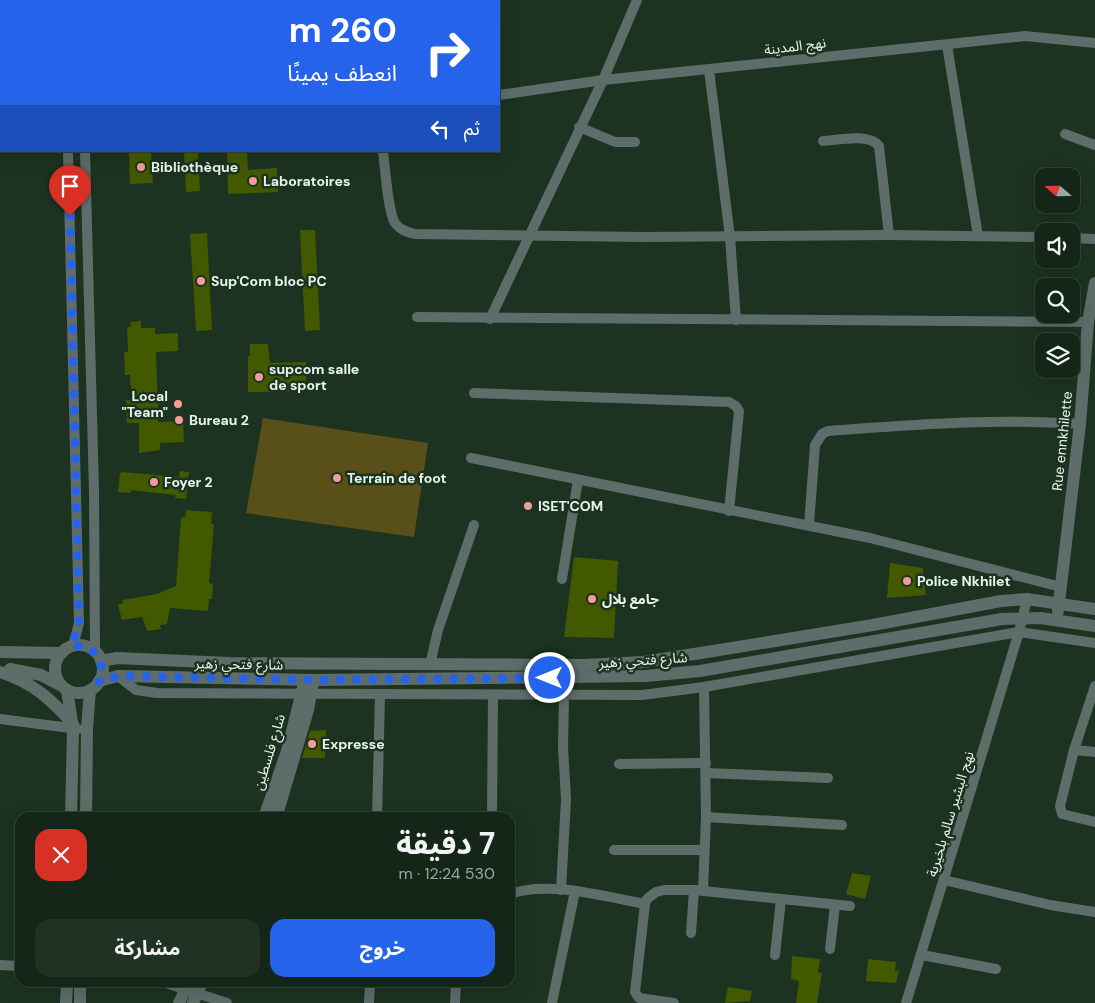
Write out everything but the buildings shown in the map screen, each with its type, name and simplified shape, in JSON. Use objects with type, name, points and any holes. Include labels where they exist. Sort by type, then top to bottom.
[{"type":"street","points":[[490,319],[579,127],[603,80],[637,0]]},
{"type":"street","name":"نهج المدينة","points":[[500,95],[603,80],[1025,36],[1095,43]]},
{"type":"street","points":[[947,45],[978,236]]},
{"type":"street","points":[[709,70],[730,237],[736,320]]},
{"type":"street","points":[[579,127],[615,142],[635,142]]},
{"type":"street","points":[[1064,134],[1095,145]]},
{"type":"street","points":[[824,141],[864,139],[875,142],[879,146],[889,234]]},
{"type":"street","points":[[68,152],[79,623],[67,650],[55,665],[57,679],[64,687],[73,727],[71,812]]},
{"type":"street","points":[[85,152],[98,657],[102,675],[95,686],[87,729],[86,812]]},
{"type":"street","points":[[383,152],[391,213],[395,223],[405,232],[415,234],[730,237],[889,234],[1035,237]]},
{"type":"street","points":[[1080,238],[1095,239]]},
{"type":"street","name":"Rue ennkhilette","points":[[1057,619],[1095,283]]},
{"type":"street","points":[[417,317],[736,320],[1090,329]]},
{"type":"street","points":[[474,393],[729,402],[736,406],[739,411],[728,511]]},
{"type":"street","points":[[809,526],[815,445],[822,434],[828,431],[973,421],[1033,421],[1080,424]]},
{"type":"street","points":[[471,458],[931,552],[1061,587]]},
{"type":"street","points":[[562,579],[578,480]]},
{"type":"street","points":[[430,665],[438,630],[474,525]]},
{"type":"street","name":"شارع فتحي زهير","points":[[98,657],[229,663],[586,665],[643,662],[1027,599],[1060,602],[1095,609]]},
{"type":"street","name":"نهج البشير سالم بلخيرية","points":[[906,1003],[1019,632],[1027,599]]},
{"type":"street","name":"شارع فتحي زهير","points":[[95,686],[118,676],[309,680],[646,676],[700,671],[1002,619],[1057,619],[1095,626]]},
{"type":"street","points":[[1054,636],[1057,619]]},
{"type":"street","points":[[118,676],[130,687],[142,692],[493,696],[642,695],[704,687],[1019,632],[1095,643]]},
{"type":"street","points":[[0,652],[89,648],[98,657]]},
{"type":"street","points":[[0,670],[42,675],[75,693],[95,686]]},
{"type":"street","points":[[0,670],[24,680],[45,695],[73,727]]},
{"type":"street","points":[[307,694],[309,680]]},
{"type":"street","points":[[1095,686],[1074,750],[1060,810],[1067,816],[1095,822]]},
{"type":"street","points":[[691,933],[704,850],[706,817],[704,687]]},
{"type":"street","name":"شارع فلسطين","points":[[266,812],[307,694]]},
{"type":"street","name":"شارع فلسطين","points":[[278,812],[307,694]]},
{"type":"street","points":[[377,812],[380,695]]},
{"type":"street","points":[[492,812],[493,696]]},
{"type":"street","points":[[561,890],[566,799],[563,747],[564,696]]},
{"type":"street","points":[[0,719],[87,729]]},
{"type":"street","points":[[1074,750],[1095,752]]},
{"type":"street","points":[[619,764],[706,768],[828,778]]},
{"type":"street","points":[[706,817],[842,825]]},
{"type":"street","points":[[614,850],[704,850]]},
{"type":"street","points":[[944,880],[1050,905],[1095,912]]},
{"type":"street","points":[[515,892],[522,890],[575,891],[645,904]]},
{"type":"street","points":[[674,1003],[639,998],[634,992],[645,904],[647,899],[656,892],[664,890],[698,890],[850,906]]},
{"type":"street","points":[[552,1003],[575,891]]},
{"type":"street","points":[[775,955],[781,899]]},
{"type":"street","points":[[830,949],[835,905]]},
{"type":"street","points":[[922,955],[996,969]]},
{"type":"street","points":[[0,965],[15,966]]},
{"type":"street","points":[[66,1003],[67,987]]},
{"type":"street","points":[[80,987],[80,1003]]},
{"type":"street","points":[[369,1003],[370,987]]},
{"type":"street","points":[[455,1003],[456,987]]},
{"type":"street","points":[[179,1003],[193,990],[227,1003]]},
{"type":"shaded area","name":"Terrain de foot","points":[[263,418],[428,443],[414,537],[246,513]]},
{"type":"place","name":"Bibliothèque","points":[[141,167]]},
{"type":"place","name":"Laboratoires","points":[[253,181]]},
{"type":"place","name":"Sup'Com bloc PC","points":[[201,281]]},
{"type":"place","name":"supcom salle de sport","points":[[259,377]]},
{"type":"place","name":"Local \"Team\"","points":[[178,404]]},
{"type":"place","name":"Bureau 2","points":[[179,420]]},
{"type":"place","name":"Terrain de foot","points":[[337,478]]},
{"type":"place","name":"Foyer 2","points":[[154,482]]},
{"type":"place","name":"ISET'COM","points":[[528,506]]},
{"type":"place","name":"Police Nkhilet","points":[[907,581]]},
{"type":"place","name":"جامع بلال","points":[[592,599]]},
{"type":"place","name":"Expresse","points":[[312,744]]},
{"type":"route","points":[[70,216],[79,623],[72,646],[89,648],[98,656],[102,668],[99,682],[118,676],[314,680],[550,678]]}]
